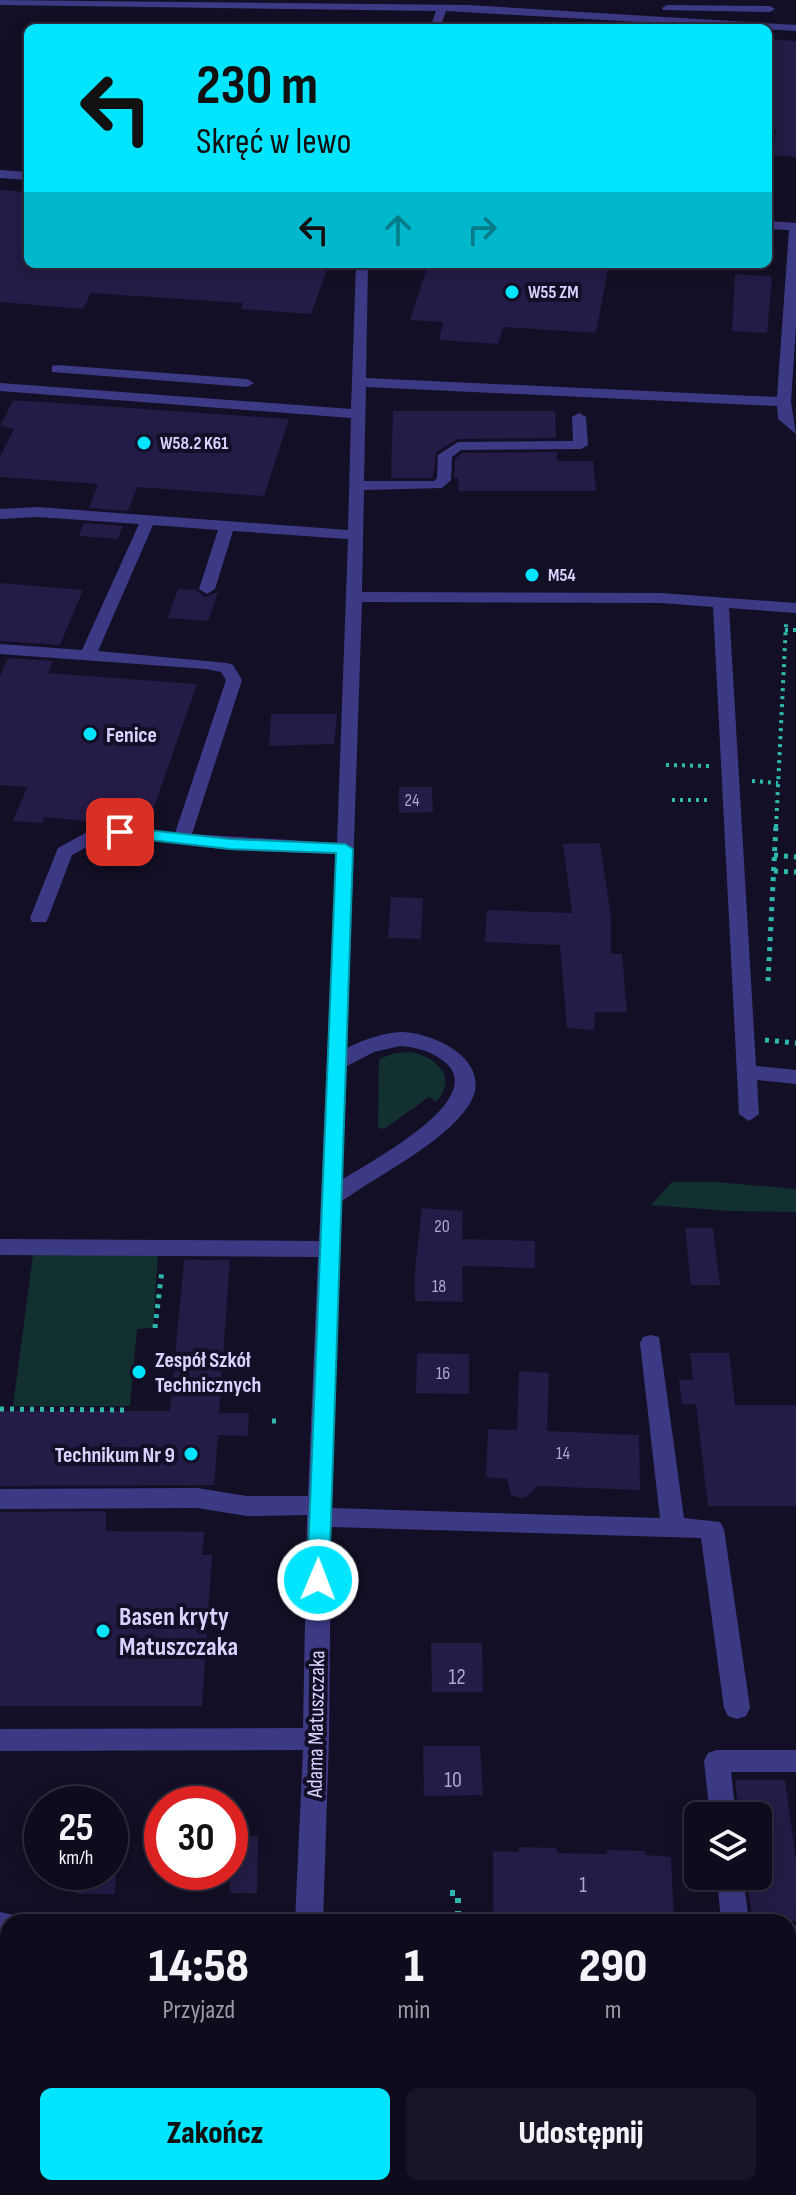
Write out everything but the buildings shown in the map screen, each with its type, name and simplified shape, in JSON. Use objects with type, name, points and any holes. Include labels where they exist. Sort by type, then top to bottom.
[{"type":"street","points":[[0,2],[442,8],[513,6],[605,17],[710,24]]},
{"type":"street","points":[[686,4],[701,22]]},
{"type":"street","points":[[605,17],[611,11],[625,8],[686,4],[770,9]]},
{"type":"street","points":[[436,24],[442,8]]},
{"type":"street","points":[[772,27],[796,28]]},
{"type":"street","points":[[0,174],[24,176]]},
{"type":"street","points":[[772,225],[796,227],[784,402],[785,419],[796,430]]},
{"type":"street","name":"Adama Matuszczaka","points":[[309,1914],[316,1739],[319,1511],[351,710],[362,268]]},
{"type":"street","points":[[57,369],[247,383]]},
{"type":"street","points":[[76,394],[87,371]]},
{"type":"street","points":[[175,401],[184,378]]},
{"type":"street","points":[[358,382],[784,402]]},
{"type":"street","points":[[0,387],[357,414]]},
{"type":"street","points":[[355,486],[437,485],[444,480],[448,450],[466,445],[581,445],[579,417]]},
{"type":"street","points":[[0,514],[37,512],[354,535]]},
{"type":"street","points":[[88,655],[148,520]]},
{"type":"street","points":[[207,589],[227,525]]},
{"type":"street","points":[[354,597],[661,598],[791,611]]},
{"type":"street","points":[[721,602],[749,1114]]},
{"type":"street","points":[[0,649],[218,665],[233,674],[234,680],[182,839]]},
{"type":"street","points":[[39,918],[58,861],[72,845],[93,836],[120,832],[295,848],[345,849]]},
{"type":"street","points":[[332,1197],[443,1119],[464,1097],[466,1086],[464,1074],[451,1055],[413,1040],[384,1041],[367,1046],[337,1063]]},
{"type":"street","points":[[748,1072],[796,1077]]},
{"type":"street","points":[[0,1247],[330,1249]]},
{"type":"street","points":[[651,1343],[673,1528]]},
{"type":"street","points":[[0,1499],[197,1498],[247,1506],[319,1511],[712,1529],[737,1708]]},
{"type":"street","points":[[0,1740],[316,1739]]},
{"type":"street","points":[[721,1802],[717,1761],[796,1761]]},
{"type":"street","points":[[732,1890],[734,1914]]},
{"type":"path","points":[[768,982],[785,630],[791,611]]},
{"type":"path","points":[[785,630],[796,630]]},
{"type":"path","points":[[672,800],[716,799]]},
{"type":"path","points":[[774,855],[796,857]]},
{"type":"path","points":[[774,871],[796,872]]},
{"type":"path","points":[[765,1052],[766,1025]]},
{"type":"path","points":[[155,1328],[164,1259]]},
{"type":"path","points":[[0,1409],[130,1410]]},
{"type":"path","points":[[450,1893],[458,1893],[458,1914]]},
{"type":"green space","points":[[409,1052],[428,1058],[441,1069],[445,1076],[443,1093],[436,1102],[429,1097],[384,1129],[378,1128],[379,1059]]},
{"type":"green space","points":[[672,1182],[717,1182],[796,1189],[796,1212],[651,1205]]},
{"type":"green space","points":[[158,1254],[153,1328],[137,1329],[130,1406],[13,1406],[33,1255]]},
{"type":"place","name":"W55 ZM","points":[[512,292]]},
{"type":"place","name":"W58.2 K61","points":[[144,443]]},
{"type":"place","name":"M54","points":[[532,575]]},
{"type":"place","name":"Fenice","points":[[90,734]]},
{"type":"place","name":"Zespół Szkół Technicznych","points":[[139,1372]]},
{"type":"place","name":"Technikum Nr 9","points":[[191,1454]]},
{"type":"place","name":"Basen kryty Matuszczaka","points":[[103,1631]]},
{"type":"route","points":[[120,832],[230,844],[345,849],[318,1580]]}]
